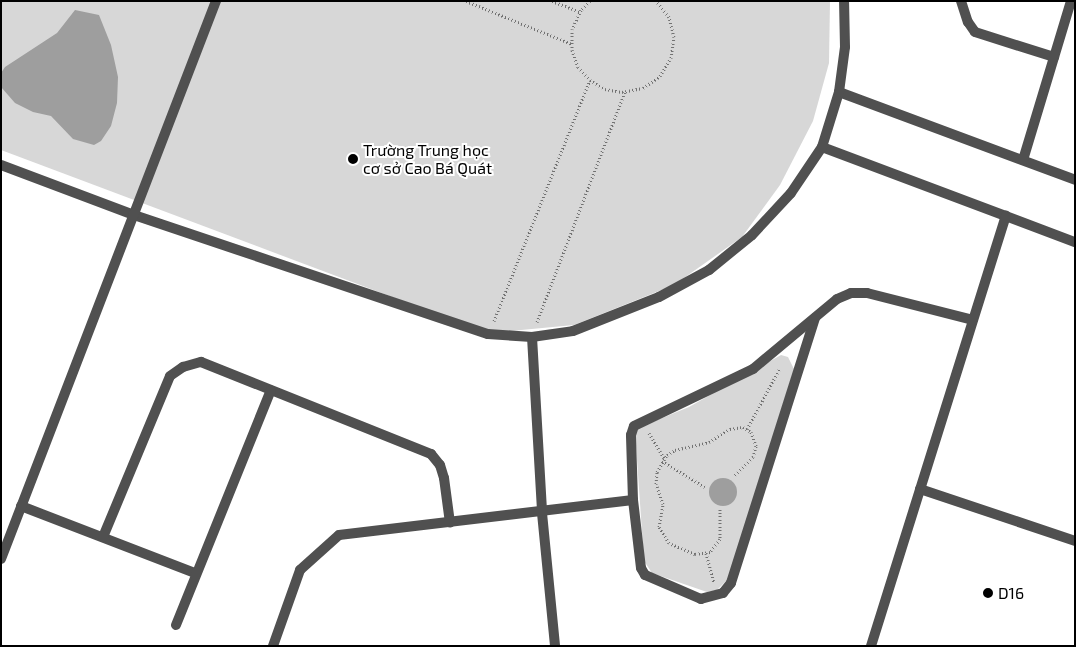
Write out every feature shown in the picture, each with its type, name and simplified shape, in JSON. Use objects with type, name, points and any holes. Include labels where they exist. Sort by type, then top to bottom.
[{"type":"street","points":[[1,558],[216,1]]},
{"type":"street","points":[[1,164],[134,215],[488,334],[532,337],[572,331],[612,318],[709,270],[752,235],[791,193],[822,147],[839,92],[845,47],[844,1]]},
{"type":"street","points":[[1023,160],[1071,1]]},
{"type":"street","points":[[963,5],[975,32],[1054,57]]},
{"type":"street","points":[[839,92],[1075,180]]},
{"type":"street","points":[[822,147],[1075,242]]},
{"type":"street","points":[[871,646],[1006,216]]},
{"type":"street","points":[[814,318],[731,583],[718,596],[701,599],[645,575],[641,568],[633,500],[631,435],[634,426],[641,420],[753,369],[814,318],[837,299],[851,293],[867,293],[973,320]]},
{"type":"street","points":[[532,337],[542,513],[555,646]]},
{"type":"street","points":[[102,537],[170,376],[183,367],[201,362],[431,454],[440,465],[444,478],[450,523]]},
{"type":"street","points":[[176,625],[195,573],[271,390]]},
{"type":"street","points":[[920,489],[1075,541]]},
{"type":"street","points":[[273,646],[300,570],[339,535],[542,513],[633,500]]},
{"type":"street","points":[[22,506],[195,573]]},
{"type":"path","points":[[466,1],[572,44]]},
{"type":"path","points":[[552,1],[580,12]]},
{"type":"path","points":[[590,1],[580,12],[572,29],[572,44],[578,66],[590,80],[605,89],[625,91],[643,88],[660,76],[671,58],[674,37],[669,17],[658,2]]},
{"type":"path","points":[[488,334],[590,80]]},
{"type":"path","points":[[532,337],[625,91]]},
{"type":"path","points":[[747,429],[783,363]]},
{"type":"path","points":[[641,420],[663,460],[705,487]]},
{"type":"path","points":[[720,509],[720,539],[717,547],[706,553],[685,551],[662,537],[659,527],[663,504],[656,484],[663,460],[684,447],[709,442],[730,429],[747,429],[756,439],[756,446],[753,456],[733,478]]},
{"type":"path","points":[[706,553],[718,596]]},
{"type":"shaded area","points":[[1,1],[830,1],[829,63],[813,121],[780,185],[742,237],[674,285],[574,325],[488,333],[1,150]]},
{"type":"shaded area","points":[[75,10],[99,15],[111,45],[118,77],[117,103],[111,126],[101,141],[94,145],[73,139],[51,116],[33,112],[15,103],[1,87],[1,73],[5,67],[57,33]]},
{"type":"shaded area","points":[[781,355],[788,357],[794,369],[728,579],[717,590],[707,592],[652,573],[644,561],[635,431],[640,427],[689,407]]},
{"type":"shaded area","points":[[723,478],[733,482],[737,492],[733,502],[723,506],[713,502],[709,492],[713,482]]},
{"type":"place","name":"Trường Trung học cơ sở Cao Bá Quát","points":[[353,159]]},
{"type":"place","name":"D16","points":[[988,593]]}]
